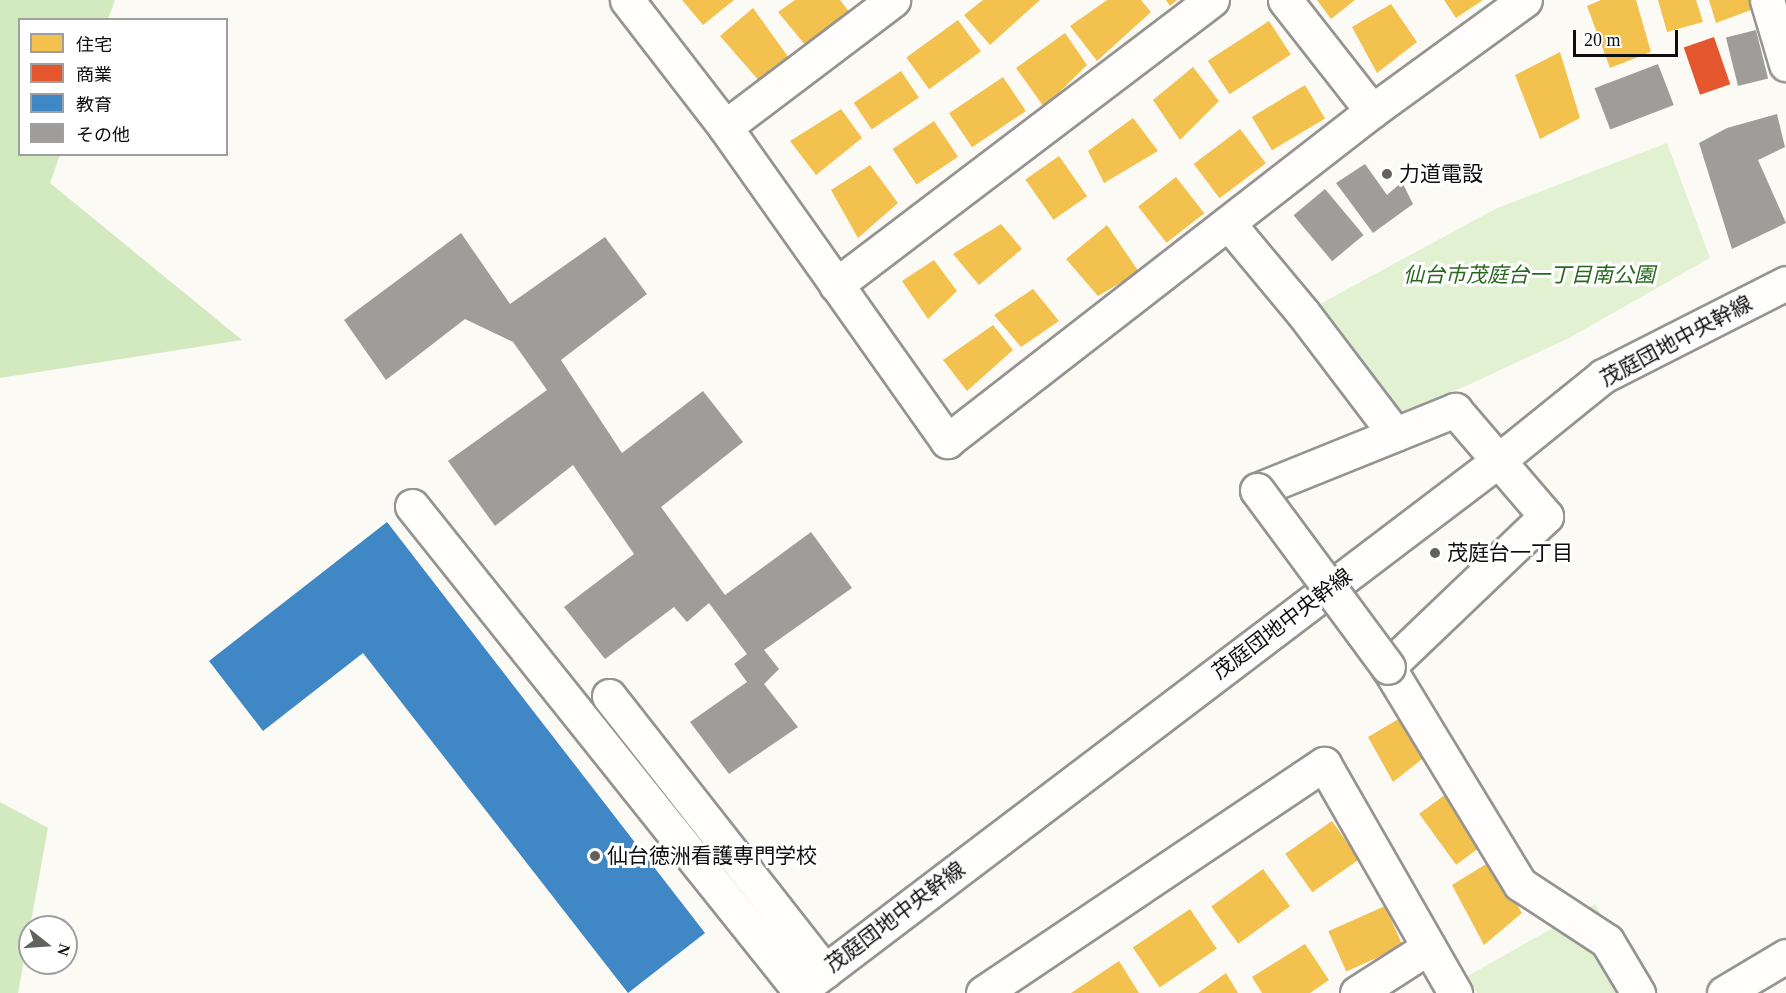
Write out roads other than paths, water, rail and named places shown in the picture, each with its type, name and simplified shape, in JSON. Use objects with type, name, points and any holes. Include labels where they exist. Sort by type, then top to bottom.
[{"type":"street","points":[[627,0],[725,127],[947,441],[1372,111],[1525,0]]},
{"type":"street","points":[[725,127],[894,0]]},
{"type":"street","points":[[836,285],[1212,0]]},
{"type":"street","points":[[1285,0],[1372,111]]},
{"type":"street","points":[[1767,0],[1786,64]]},
{"type":"street","points":[[1228,223],[1303,313],[1395,434]]},
{"type":"street","name":"茂庭団地中央幹線","points":[[798,992],[1499,460],[1603,376],[1786,283]]},
{"type":"street","points":[[1388,667],[1546,516],[1455,411],[1257,490],[1388,667],[1520,884],[1607,940],[1638,993]]},
{"type":"street","points":[[412,507],[798,992]]},
{"type":"street","points":[[609,696],[825,970]]},
{"type":"street","points":[[983,993],[1324,764],[1455,993]]},
{"type":"street","points":[[1357,993],[1429,947]]},
{"type":"street","points":[[1724,993],[1786,956]]},
{"type":"place","name":"力道電設","points":[[1387,174]]},
{"type":"place","name":"茂庭台一丁目","points":[[1435,553]]},
{"type":"place","name":"仙台徳洲看護専門学校","points":[[595,856]]},
{"type":"park label","name":"仙台市茂庭台一丁目南公園","points":[[1529,275]]}]
